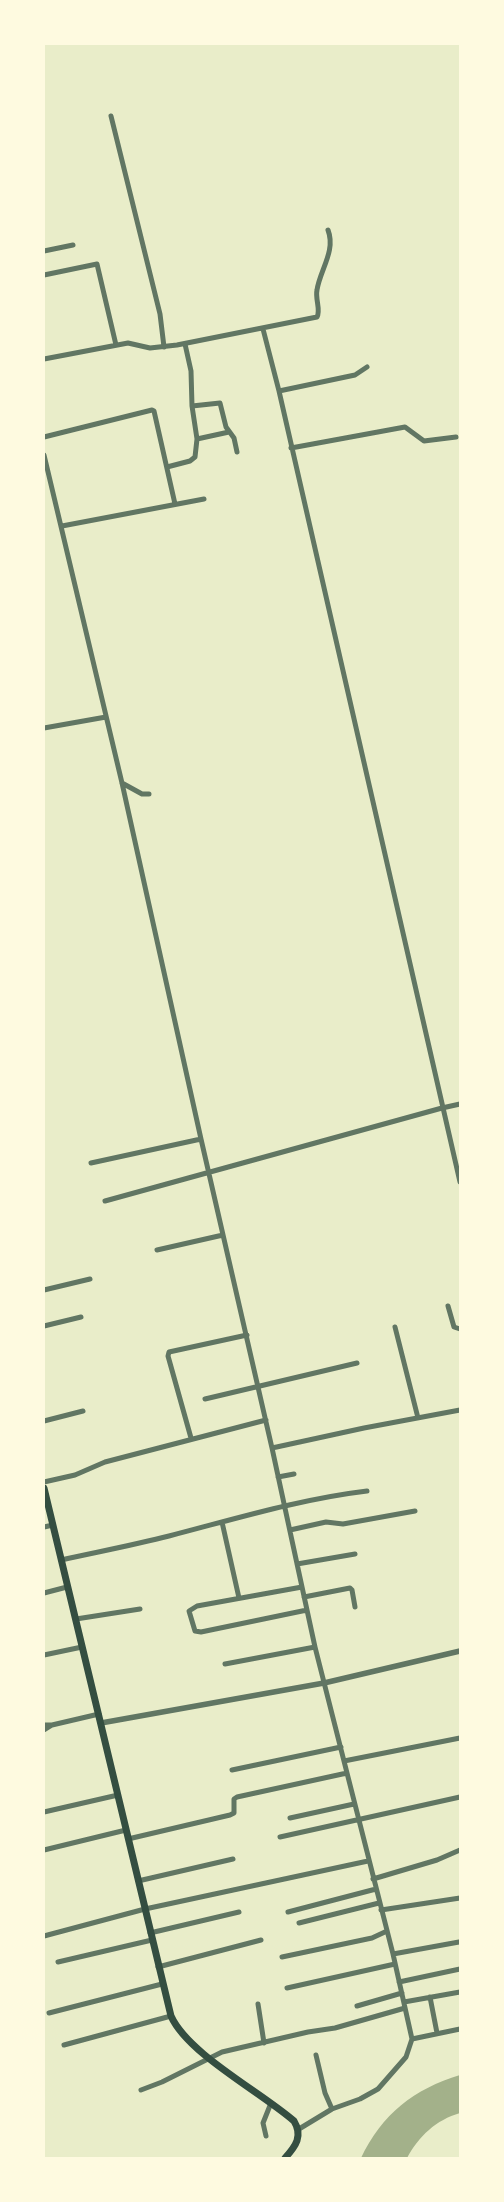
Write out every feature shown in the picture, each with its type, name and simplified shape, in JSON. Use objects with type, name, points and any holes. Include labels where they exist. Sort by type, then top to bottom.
[{"type":"main road","points":[[44,1488],[171,2016],[178,2030],[210,2058],[294,2121],[299,2129],[298,2140],[285,2158]]},
{"type":"street","points":[[111,116],[160,314],[164,347]]},
{"type":"street","points":[[44,359],[128,343],[150,348],[184,344],[318,316],[317,290],[332,244],[328,230]]},
{"type":"street","points":[[44,251],[73,245]]},
{"type":"street","points":[[44,275],[97,264],[116,345]]},
{"type":"street","points":[[263,329],[279,391],[460,1182]]},
{"type":"street","points":[[167,466],[190,461],[195,457],[197,439],[192,406],[192,371],[184,344]]},
{"type":"street","points":[[279,391],[355,375],[367,367]]},
{"type":"street","points":[[192,406],[220,402],[228,432],[234,438],[237,452]]},
{"type":"street","points":[[44,437],[152,410],[156,414],[175,504]]},
{"type":"street","points":[[291,448],[405,427],[424,441],[456,436]]},
{"type":"street","points":[[197,439],[228,432]]},
{"type":"street","points":[[44,456],[122,783],[266,1420],[315,1647],[393,1954],[412,2039],[406,2056],[378,2089],[360,2099],[332,2109],[299,2129]]},
{"type":"street","points":[[62,526],[204,499]]},
{"type":"street","points":[[44,728],[106,717]]},
{"type":"street","points":[[122,783],[142,794],[149,794]]},
{"type":"street","points":[[105,1200],[460,1104]]},
{"type":"street","points":[[91,1163],[201,1139]]},
{"type":"street","points":[[454,1158],[460,1157]]},
{"type":"street","points":[[157,1250],[223,1235]]},
{"type":"street","points":[[44,1290],[90,1279]]},
{"type":"street","points":[[448,1306],[454,1327],[460,1329]]},
{"type":"street","points":[[44,1326],[82,1317]]},
{"type":"street","points":[[395,1327],[418,1418]]},
{"type":"street","points":[[191,1438],[169,1352],[247,1335]]},
{"type":"street","points":[[204,1399],[357,1362]]},
{"type":"street","points":[[272,1448],[460,1410]]},
{"type":"street","points":[[44,1421],[83,1411]]},
{"type":"street","points":[[44,1482],[75,1475],[105,1462],[191,1438],[266,1420]]},
{"type":"street","points":[[278,1477],[294,1474]]},
{"type":"street","points":[[61,1560],[284,1506],[335,1495],[367,1491]]},
{"type":"street","points":[[290,1530],[326,1522],[343,1524],[415,1510]]},
{"type":"street","points":[[222,1522],[239,1598]]},
{"type":"street","points":[[44,1527],[53,1525]]},
{"type":"street","points":[[297,1564],[355,1554]]},
{"type":"street","points":[[44,1593],[68,1587]]},
{"type":"street","points":[[302,1587],[239,1598],[192,1609],[190,1618],[195,1631],[201,1632],[307,1610]]},
{"type":"street","points":[[304,1598],[350,1588],[355,1606]]},
{"type":"street","points":[[76,1619],[140,1609]]},
{"type":"street","points":[[44,1655],[82,1647]]},
{"type":"street","points":[[225,1664],[315,1647]]},
{"type":"street","points":[[101,1723],[324,1684],[460,1651]]},
{"type":"street","points":[[44,1730],[52,1726],[99,1714]]},
{"type":"street","points":[[44,1725],[52,1726]]},
{"type":"street","points":[[344,1761],[460,1738]]},
{"type":"street","points":[[232,1770],[341,1747]]},
{"type":"street","points":[[128,1839],[230,1815],[234,1813],[234,1799],[237,1797],[347,1773]]},
{"type":"street","points":[[44,1812],[118,1795]]},
{"type":"street","points":[[280,1837],[460,1797]]},
{"type":"street","points":[[290,1818],[354,1804]]},
{"type":"street","points":[[44,1850],[126,1830]]},
{"type":"street","points":[[373,1878],[437,1860],[460,1850]]},
{"type":"street","points":[[138,1881],[233,1859]]},
{"type":"street","points":[[44,1936],[145,1909],[368,1860]]},
{"type":"street","points":[[288,1912],[376,1889]]},
{"type":"street","points":[[381,1910],[460,1898]]},
{"type":"street","points":[[299,1923],[379,1903]]},
{"type":"street","points":[[58,1962],[239,1912]]},
{"type":"street","points":[[282,1957],[336,1947],[372,1938],[387,1931]]},
{"type":"street","points":[[158,1967],[261,1940]]},
{"type":"street","points":[[393,1954],[459,1942]]},
{"type":"street","points":[[287,1988],[395,1964]]},
{"type":"street","points":[[399,1982],[460,1969]]},
{"type":"street","points":[[50,2013],[162,1984]]},
{"type":"street","points":[[141,2090],[162,2082],[222,2052],[308,2032],[335,2028],[430,1997],[460,1992]]},
{"type":"street","points":[[357,2006],[402,1993]]},
{"type":"street","points":[[430,1997],[437,2033]]},
{"type":"street","points":[[258,2004],[264,2043]]},
{"type":"street","points":[[64,2045],[171,2016]]},
{"type":"street","points":[[412,2039],[460,2029]]},
{"type":"street","points":[[316,2055],[325,2093],[332,2109]]},
{"type":"street","points":[[266,2136],[263,2123],[271,2103]]},
{"type":"shaded area","points":[[460,2075],[460,2113],[443,2120],[429,2130],[407,2158],[361,2158],[379,2128],[401,2105],[428,2088]]}]
